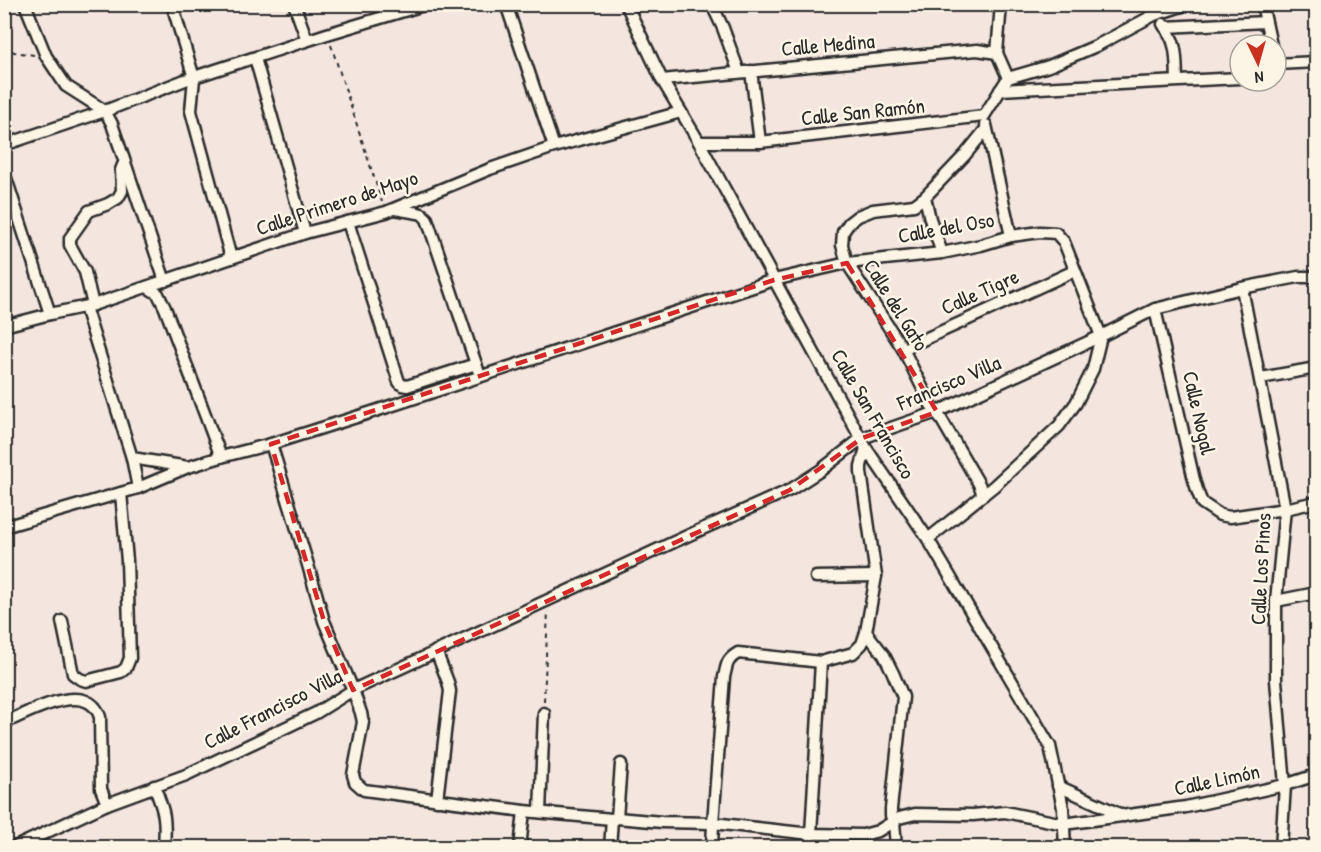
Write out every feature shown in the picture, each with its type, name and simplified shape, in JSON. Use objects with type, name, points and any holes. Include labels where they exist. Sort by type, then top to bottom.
[{"type":"street","points":[[25,4],[46,56],[66,86],[105,111],[112,124],[165,281]]},
{"type":"street","points":[[172,4],[194,78],[191,111],[231,258]]},
{"type":"street","points":[[294,4],[307,40]]},
{"type":"street","points":[[4,145],[105,111],[185,80],[427,4]]},
{"type":"street","points":[[506,4],[554,147]]},
{"type":"street","points":[[714,4],[739,72]]},
{"type":"street","points":[[1001,4],[997,52],[1008,78]]},
{"type":"street","points":[[1011,236],[984,117],[1008,78],[1048,66],[1096,46],[1172,7],[1188,4]]},
{"type":"street","points":[[1262,4],[1268,33]]},
{"type":"street","name":"Calle San Francisco","points":[[627,5],[662,80],[699,142],[864,443],[928,539],[1050,746],[1062,808],[1065,848]]},
{"type":"street","points":[[1154,15],[1172,37],[1176,48],[1177,81]]},
{"type":"street","points":[[1165,27],[1266,22]]},
{"type":"street","name":"Calle Medina","points":[[662,80],[977,50],[997,52]]},
{"type":"street","points":[[255,58],[305,233]]},
{"type":"street","points":[[1288,63],[1317,62]]},
{"type":"street","points":[[751,71],[760,142]]},
{"type":"street","points":[[1026,73],[1027,89]]},
{"type":"street","points":[[1000,90],[1228,79]]},
{"type":"street","name":"Calle Primero de Mayo","points":[[4,326],[89,306],[305,233],[390,210],[490,169],[554,147],[681,112]]},
{"type":"street","name":"Calle San Ramón","points":[[699,142],[760,142],[984,117]]},
{"type":"street","points":[[847,263],[842,245],[843,232],[849,223],[858,216],[873,210],[914,205],[925,197],[965,155],[986,129]]},
{"type":"street","points":[[124,162],[121,170],[122,191],[118,198],[90,211],[70,238],[70,245],[85,272],[89,306],[132,458],[138,488]]},
{"type":"street","points":[[4,172],[50,314]]},
{"type":"street","points":[[925,197],[942,253]]},
{"type":"street","points":[[390,210],[422,214],[427,219],[480,376]]},
{"type":"street","points":[[348,222],[399,382],[407,386],[476,364]]},
{"type":"street","name":"Calle del Oso","points":[[4,527],[138,488],[188,467],[271,444],[774,280],[847,263],[942,253],[1011,236],[1040,232],[1056,233],[1064,242],[1074,271]]},
{"type":"street","name":"Calle del Gato","points":[[847,263],[903,349],[931,405],[983,495]]},
{"type":"street","points":[[928,539],[983,495],[1059,426],[1076,403],[1093,369],[1101,336],[1074,271]]},
{"type":"street","name":"Calle Tigre","points":[[903,349],[1074,271]]},
{"type":"street","name":"Francisco Villa","points":[[548,600],[790,490],[864,443],[937,412],[1155,309],[1298,277],[1317,278]]},
{"type":"street","points":[[147,287],[158,294],[165,308],[221,457]]},
{"type":"street","name":"Calle Los Pinos","points":[[1242,288],[1285,509],[1276,602],[1277,688],[1285,785],[1281,848]]},
{"type":"street","name":"Calle Nogal","points":[[1155,309],[1202,503],[1220,515],[1230,517],[1285,509]]},
{"type":"street","points":[[1261,378],[1317,368]]},
{"type":"street","points":[[712,848],[727,662],[738,653],[821,662],[852,653],[862,644],[876,576],[861,472],[864,443]]},
{"type":"street","points":[[271,444],[324,621],[353,690]]},
{"type":"street","points":[[132,458],[188,467]]},
{"type":"street","points":[[62,621],[73,674],[87,681],[121,672],[126,668],[129,658],[127,561],[121,493]]},
{"type":"street","points":[[1285,509],[1317,502]]},
{"type":"street","points":[[816,577],[876,576]]},
{"type":"street","points":[[1276,602],[1317,593]]},
{"type":"street","name":"Calle Francisco Villa","points":[[12,848],[107,804],[186,775],[316,713],[353,690],[548,600]]},
{"type":"street","points":[[866,632],[884,655],[903,697],[891,809],[896,848]]},
{"type":"street","points":[[436,651],[450,692],[437,800]]},
{"type":"street","points":[[807,848],[811,834],[821,662]]},
{"type":"street","name":"Calle Limón","points":[[353,690],[363,722],[353,776],[355,782],[364,790],[524,811],[662,822],[713,823],[811,834],[863,835],[878,831],[899,818],[915,814],[1005,812],[1064,824],[1186,807],[1285,785],[1317,775]]},
{"type":"street","points":[[4,723],[65,700],[82,699],[91,703],[96,708],[99,717],[102,793],[107,804]]},
{"type":"street","points":[[540,812],[544,713]]},
{"type":"street","points":[[610,848],[621,764]]},
{"type":"street","points":[[154,786],[162,806],[165,824],[164,848]]},
{"type":"street","points":[[1058,786],[1124,816]]},
{"type":"street","points":[[520,848],[524,811]]},
{"type":"path","points":[[327,34],[390,210]]},
{"type":"path","points":[[4,47],[15,52],[46,56]]},
{"type":"path","points":[[544,713],[548,600]]},
{"type":"highlighted area","points":[[847,263],[937,412],[862,438],[790,490],[353,690],[324,621],[271,444],[774,280]]}]
